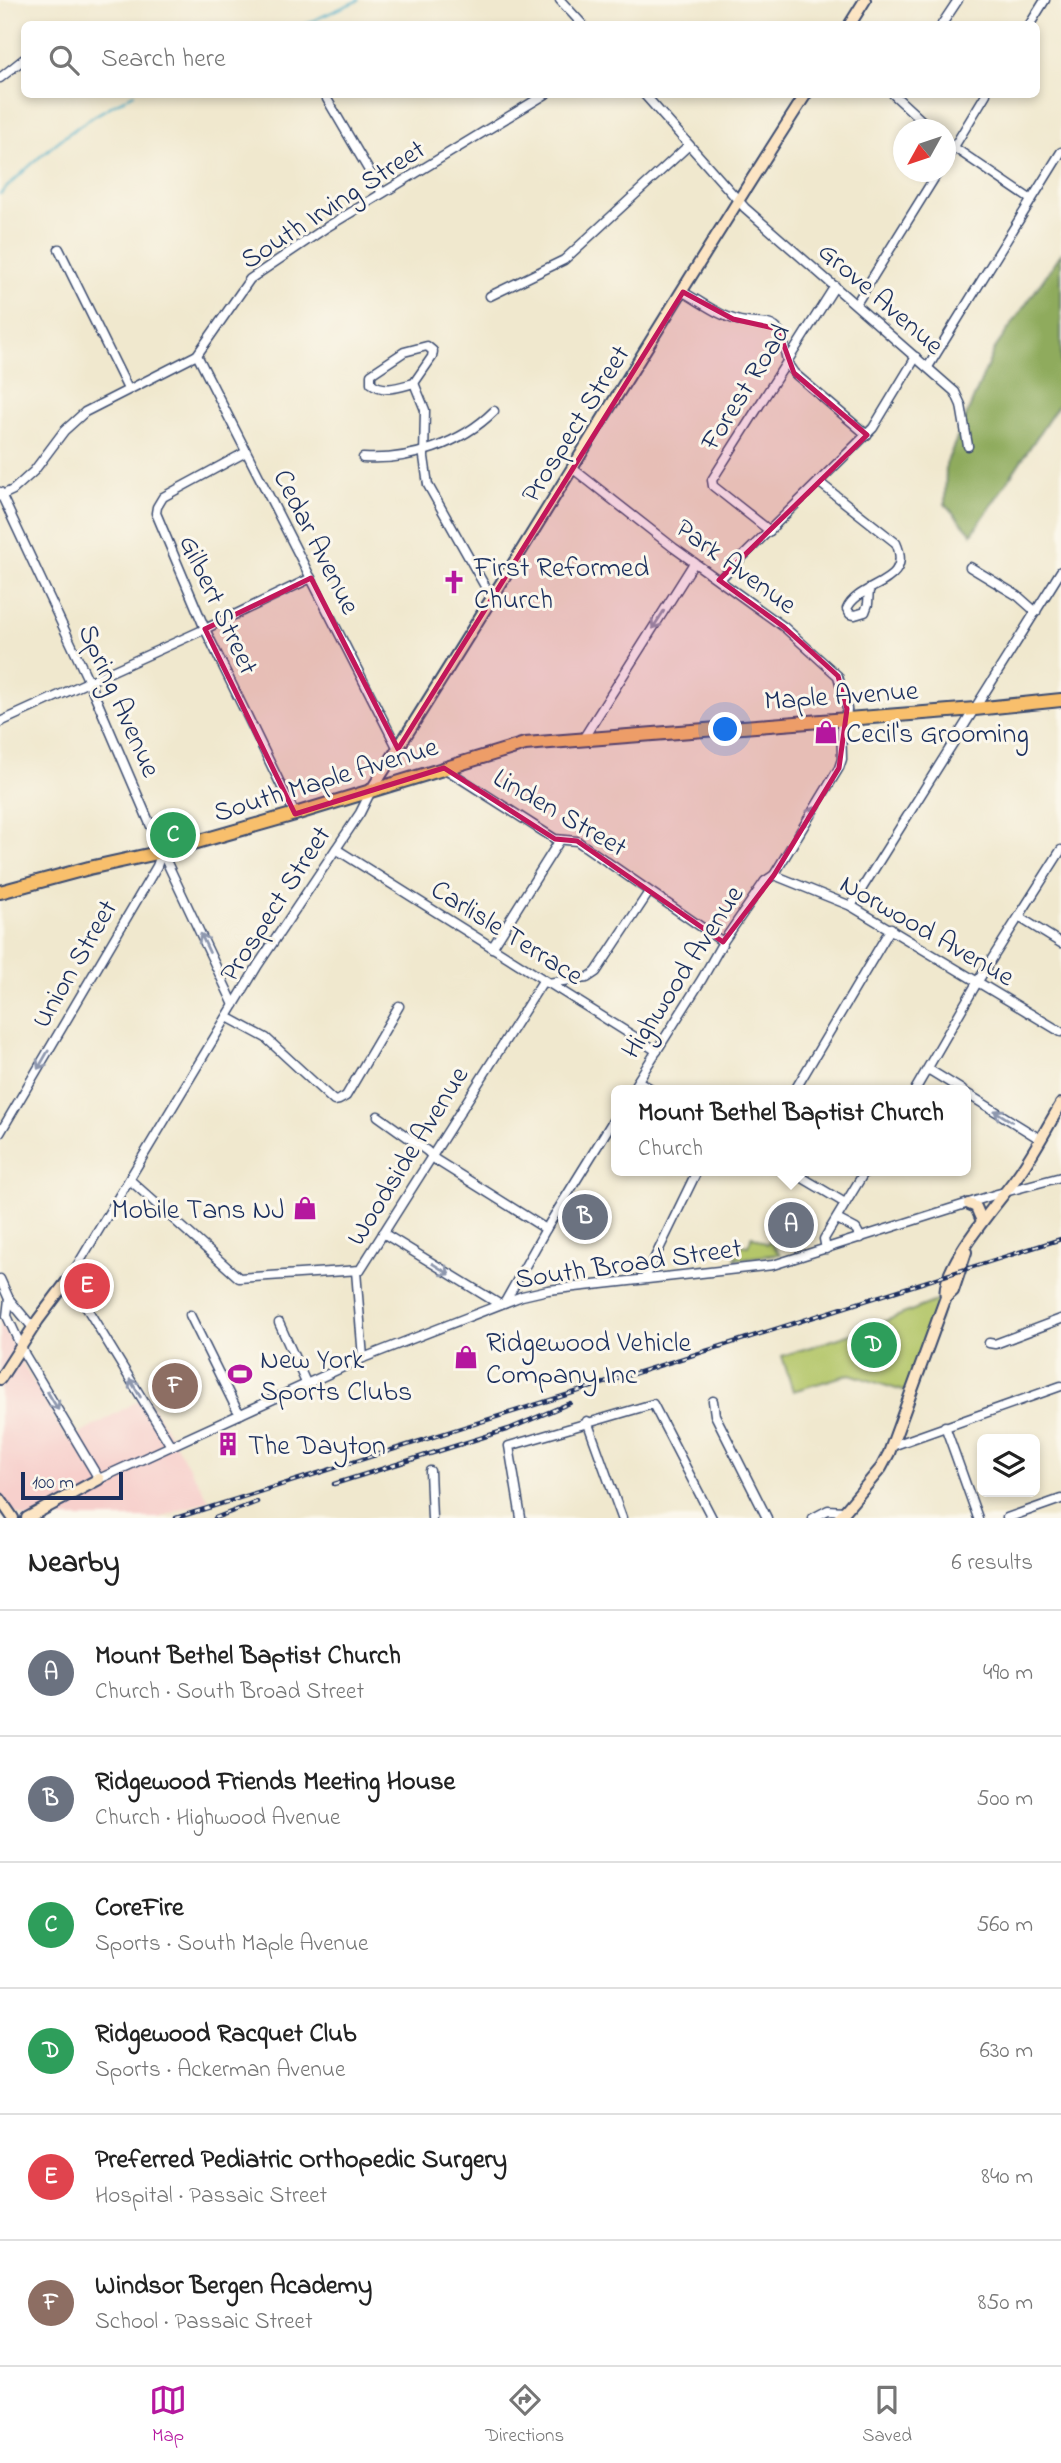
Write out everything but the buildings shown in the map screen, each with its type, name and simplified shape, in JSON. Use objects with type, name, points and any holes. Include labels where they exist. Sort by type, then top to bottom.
[{"type":"main road","points":[[852,21],[865,0]]},
{"type":"main road","name":"Prospect Street","points":[[372,789],[803,98]]},
{"type":"main road","name":"Maple Avenue","points":[[583,739],[1061,700]]},
{"type":"main road","name":"South Maple Avenue","points":[[0,892],[162,852],[525,744],[583,739]]},
{"type":"main road","points":[[842,1514],[881,1468],[892,1446],[955,1265],[982,1221],[1006,1192],[1061,1104]]},
{"type":"main road","points":[[968,1204],[976,1207],[982,1221]]},
{"type":"main road","name":"Prospect Street","points":[[0,1379],[70,1278]]},
{"type":"main road","name":"South Broad Street","points":[[27,1518],[99,1479]]},
{"type":"main road","points":[[0,1499],[13,1518]]},
{"type":"street","points":[[560,0],[579,21]]},
{"type":"street","points":[[944,21],[957,0]]},
{"type":"street","points":[[1032,21],[1045,0]]},
{"type":"street","points":[[0,78],[21,61]]},
{"type":"street","name":"South Irving Street","points":[[1,494],[34,471],[64,431],[85,412],[197,355],[250,279],[327,227],[539,98]]},
{"type":"street","name":"Grove Avenue","points":[[648,98],[738,201],[928,367],[959,398],[968,446]]},
{"type":"street","points":[[899,98],[921,119]]},
{"type":"street","points":[[956,136],[983,98]]},
{"type":"street","points":[[327,99],[382,193]]},
{"type":"street","points":[[491,296],[564,260],[689,145]]},
{"type":"street","points":[[956,151],[1030,200]]},
{"type":"street","points":[[928,367],[1061,152]]},
{"type":"street","points":[[856,304],[933,182]]},
{"type":"street","points":[[59,249],[128,389]]},
{"type":"street","name":"Forest Road","points":[[770,531],[713,486],[712,480],[835,286]]},
{"type":"street","points":[[683,292],[733,319],[774,326],[784,340],[786,361],[794,373],[867,435]]},
{"type":"street","points":[[427,346],[433,351],[432,357],[414,383],[386,389],[374,386],[370,379],[372,374],[404,352],[427,346]]},
{"type":"street","name":"Cedar Avenue","points":[[197,355],[398,749]]},
{"type":"street","points":[[719,580],[867,435],[879,420],[916,357]]},
{"type":"street","points":[[414,383],[425,410],[424,452],[428,485],[491,597]]},
{"type":"street","points":[[363,458],[386,458],[424,452],[469,431],[494,411]]},
{"type":"street","name":"Gilbert Street","points":[[246,452],[168,493],[157,507],[157,519],[205,629],[295,814]]},
{"type":"street","name":"Park Avenue","points":[[572,468],[694,563],[784,626],[838,676],[847,709],[844,719]]},
{"type":"street","points":[[820,483],[896,543],[900,555],[897,568],[888,579],[869,589]]},
{"type":"street","name":"Spring Avenue","points":[[1,494],[234,1005]]},
{"type":"street","points":[[583,739],[694,563]]},
{"type":"street","points":[[970,567],[1018,596],[1036,612]]},
{"type":"street","points":[[852,906],[1061,571]]},
{"type":"street","points":[[0,722],[311,578]]},
{"type":"street","name":"Highwood Avenue","points":[[635,1085],[723,942],[765,881],[772,876],[839,768],[844,719]]},
{"type":"street","name":"Linden Street","points":[[444,768],[560,840],[577,841],[723,942]]},
{"type":"street","name":"Prospect Street","points":[[70,1278],[258,965],[360,813],[372,789]]},
{"type":"street","points":[[492,948],[560,840]]},
{"type":"street","name":"Carlisle Terrace","points":[[336,849],[657,1051]]},
{"type":"street","name":"Union Street","points":[[0,1133],[157,866],[162,852]]},
{"type":"street","points":[[918,1085],[978,981],[1060,852]]},
{"type":"street","name":"Norwood Avenue","points":[[772,876],[852,906],[1061,1032]]},
{"type":"street","points":[[545,982],[587,978],[596,972],[649,892]]},
{"type":"street","points":[[1019,917],[1061,943]]},
{"type":"street","points":[[797,1085],[891,928]]},
{"type":"street","name":"Woodside Avenue","points":[[130,1180],[239,1278],[360,1270],[545,982]]},
{"type":"street","points":[[227,1017],[266,1038],[330,1099],[339,1100],[346,1096],[399,1006]]},
{"type":"street","points":[[928,1069],[953,1085]]},
{"type":"street","points":[[638,1081],[645,1085]]},
{"type":"street","points":[[971,1096],[1040,1139]]},
{"type":"street","points":[[378,1116],[432,1156],[546,1229]]},
{"type":"street","points":[[383,1233],[502,1303],[611,1124]]},
{"type":"street","points":[[645,1279],[696,1176]]},
{"type":"street","points":[[799,1176],[845,1203]]},
{"type":"street","points":[[826,1249],[824,1238],[862,1176]]},
{"type":"street","name":"South Broad Street","points":[[99,1479],[363,1358],[502,1303],[548,1290],[774,1265],[1061,1177]]},
{"type":"street","points":[[837,1219],[856,1229],[860,1238]]},
{"type":"street","points":[[356,1271],[363,1358]]},
{"type":"street","points":[[70,1278],[171,1446]]},
{"type":"street","points":[[0,1279],[6,1317],[99,1479]]},
{"type":"street","points":[[5,1299],[33,1328]]},
{"type":"street","points":[[0,1314],[5,1299]]},
{"type":"street","points":[[190,1315],[241,1414]]},
{"type":"street","points":[[989,1343],[995,1344],[1061,1318]]},
{"type":"street","points":[[279,1323],[307,1385]]},
{"type":"street","points":[[892,1446],[1061,1386]]},
{"type":"street","points":[[713,1401],[715,1415],[767,1518]]},
{"type":"street","points":[[521,1518],[509,1446],[587,1421],[653,1404],[712,1518]]},
{"type":"street","points":[[587,1421],[622,1518]]},
{"type":"street","points":[[945,1426],[978,1518]]},
{"type":"street","points":[[430,1471],[432,1518]]},
{"type":"street","points":[[1007,1518],[1061,1499]]},
{"type":"street","points":[[813,1518],[828,1510],[842,1514]]},
{"type":"highlighted area","points":[[683,292],[733,319],[778,329],[794,373],[867,435],[719,580],[784,627],[838,676],[847,709],[839,768],[774,875],[723,942],[577,841],[555,839],[444,768],[295,814],[205,629],[311,578],[398,749]]},
{"type":"shaded area","points":[[0,1320],[68,1441],[146,1396],[209,1500],[159,1518],[25,1518],[15,1513],[0,1517]]},
{"type":"green space","points":[[1061,254],[1061,401],[972,534],[945,504],[946,464],[994,350]]},
{"type":"green space","points":[[752,1236],[767,1244],[769,1241],[780,1254],[735,1259],[741,1245],[748,1246]]},
{"type":"green space","points":[[946,1297],[912,1394],[850,1374],[793,1391],[782,1356],[855,1333]]},
{"type":"waterway","points":[[312,21],[359,0]]},
{"type":"waterway","points":[[0,194],[62,138],[95,115],[127,98]]},
{"type":"railway","points":[[176,1518],[1061,1239]]},
{"type":"railway","points":[[334,1484],[509,1429],[570,1403]]},
{"type":"railway","points":[[215,1518],[257,1502]]},
{"type":"place","name":"First Reformed Church","points":[[454,582]]},
{"type":"place","name":"Cecil's Grooming","points":[[826,732]]},
{"type":"place","name":"CoreFire","points":[[173,835]]},
{"type":"place","name":"Mobile Tans NJ","points":[[305,1208]]},
{"type":"place","name":"Ridgewood Friends Meeting House","points":[[585,1217]]},
{"type":"place","name":"Mount Bethel Baptist Church","points":[[791,1225]]},
{"type":"place","name":"Preferred Pediatric Orthopedic Surgery","points":[[87,1286]]},
{"type":"place","name":"Ridgewood Racquet Club","points":[[874,1345]]},
{"type":"place","name":"Ridgewood Vehicle Company Inc","points":[[466,1357]]},
{"type":"place","name":"New York Sports Clubs","points":[[240,1374]]},
{"type":"place","name":"Windsor Bergen Academy","points":[[175,1386]]},
{"type":"place","name":"The Dayton","points":[[228,1444]]}]
